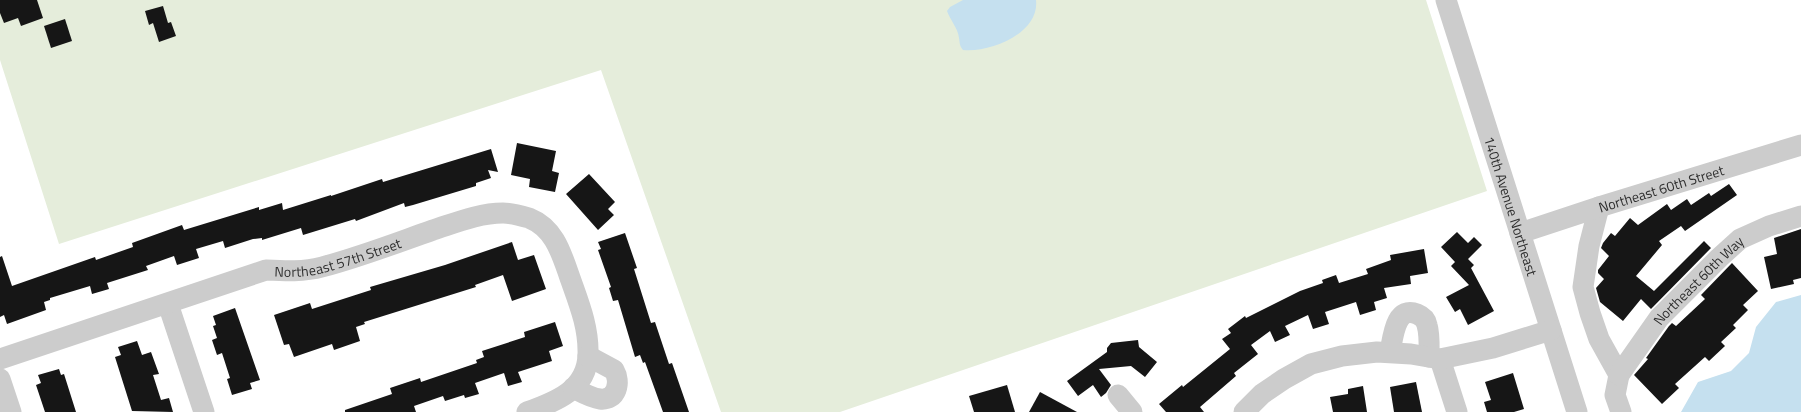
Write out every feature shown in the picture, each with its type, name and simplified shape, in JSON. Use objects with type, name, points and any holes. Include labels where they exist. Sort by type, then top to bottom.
[{"type":"street","name":"140th Avenue Northeast","points":[[1446,0],[1577,412]]},
{"type":"street","name":"Northeast 60th Street","points":[[1520,233],[1801,145]]},
{"type":"street","points":[[1599,207],[1588,246],[1583,287],[1599,339],[1619,374],[1615,395],[1621,412]]},
{"type":"street","name":"Northeast 57th Street","points":[[0,360],[266,270],[295,272],[320,268],[460,221],[504,213],[529,218],[546,229],[558,243],[586,324],[588,340],[582,373]]},
{"type":"street","name":"Northeast 60th Way","points":[[1619,374],[1660,318],[1719,258],[1740,240],[1769,226],[1801,216]]},
{"type":"street","points":[[168,304],[204,412]]},
{"type":"street","points":[[1390,352],[1396,323],[1403,315],[1412,312],[1422,316],[1427,324],[1434,358],[1457,412]]},
{"type":"street","points":[[1244,412],[1262,394],[1311,364],[1342,356],[1377,352],[1434,358],[1493,348],[1551,330]]},
{"type":"street","points":[[614,370],[619,381],[618,387],[612,395],[598,399],[582,373],[614,370]]},
{"type":"street","points":[[527,412],[551,404],[568,394],[582,373]]},
{"type":"street","points":[[0,378],[11,412]]},
{"type":"street","points":[[1118,395],[1132,412]]},
{"type":"green space","points":[[0,0],[1426,0],[1487,191],[840,412],[721,412],[601,70],[59,244],[0,60]]},
{"type":"water","points":[[963,0],[1036,0],[1035,12],[1030,22],[1022,31],[999,44],[974,50],[963,50],[957,31],[947,11],[950,7]]},
{"type":"water","points":[[1801,295],[1801,412],[1681,412],[1698,382],[1731,371],[1749,353],[1756,327],[1776,302]]},
{"type":"building","points":[[0,0],[37,0],[43,18],[21,26],[18,18],[4,23],[0,13]]},
{"type":"building","points":[[163,6],[168,23],[171,22],[176,36],[159,42],[153,23],[149,25],[145,11]]},
{"type":"building","points":[[65,19],[72,41],[51,48],[44,26]]},
{"type":"building","points":[[517,143],[556,151],[552,171],[559,173],[555,192],[529,187],[530,179],[511,175]]},
{"type":"building","points":[[491,149],[498,172],[488,170],[491,178],[476,183],[476,186],[405,207],[404,203],[356,221],[355,219],[303,235],[301,228],[262,240],[262,238],[253,239],[225,248],[223,241],[196,249],[199,258],[177,265],[174,256],[146,266],[148,270],[107,283],[109,289],[92,294],[90,286],[50,298],[50,300],[44,302],[46,310],[7,324],[4,315],[0,317],[0,257],[2,256],[12,286],[95,257],[96,260],[133,247],[132,243],[182,225],[184,230],[259,207],[259,210],[282,203],[283,210],[382,179],[383,182]]},
{"type":"building","points":[[589,174],[615,202],[608,209],[614,215],[598,230],[566,194]]},
{"type":"building","points":[[1729,184],[1737,195],[1685,231],[1681,226],[1659,241],[1662,245],[1636,276],[1654,291],[1704,241],[1711,248],[1651,309],[1641,299],[1623,321],[1600,302],[1596,288],[1604,279],[1598,273],[1598,270],[1609,256],[1601,248],[1611,233],[1615,236],[1630,218],[1638,225],[1667,204],[1671,210],[1687,199],[1691,205],[1709,193],[1711,196]]},
{"type":"building","points":[[1801,229],[1801,278],[1793,280],[1794,284],[1771,289],[1764,257],[1777,254],[1774,238]]},
{"type":"building","points":[[1457,232],[1468,243],[1474,237],[1482,245],[1468,259],[1474,265],[1471,268],[1494,311],[1468,325],[1460,309],[1455,312],[1446,297],[1469,285],[1451,266],[1455,262],[1441,247]]},
{"type":"building","points":[[625,233],[637,268],[634,269],[651,323],[655,322],[669,364],[672,363],[689,412],[663,412],[645,362],[643,363],[640,355],[635,357],[618,300],[613,301],[609,288],[611,287],[598,250],[601,249],[598,242]]},
{"type":"building","points":[[512,242],[518,260],[534,255],[546,289],[512,301],[503,275],[475,285],[476,287],[364,322],[365,324],[356,327],[360,341],[334,350],[332,344],[294,357],[289,344],[284,345],[274,315],[310,303],[312,309],[371,290],[370,287],[445,265]]},
{"type":"building","points":[[1424,249],[1428,273],[1410,276],[1411,284],[1384,288],[1387,298],[1374,302],[1376,310],[1360,315],[1356,302],[1325,312],[1329,324],[1313,329],[1308,315],[1285,326],[1290,335],[1275,342],[1270,331],[1251,345],[1258,354],[1234,373],[1236,376],[1200,407],[1204,412],[1166,412],[1159,404],[1230,349],[1222,339],[1231,333],[1228,329],[1245,316],[1246,318],[1300,291],[1323,283],[1322,280],[1336,275],[1339,283],[1368,274],[1366,269],[1391,260],[1390,255]]},
{"type":"building","points":[[1732,263],[1758,291],[1743,305],[1748,310],[1733,325],[1736,328],[1721,342],[1725,346],[1709,361],[1705,357],[1675,384],[1679,388],[1662,404],[1634,375],[1648,359],[1646,358],[1669,326],[1672,323],[1676,326],[1705,299],[1701,295]]},
{"type":"building","points":[[235,308],[260,380],[250,383],[252,389],[232,395],[227,379],[230,378],[222,353],[217,355],[212,340],[217,338],[213,326],[216,325],[213,316]]},
{"type":"building","points":[[555,322],[563,346],[549,351],[552,361],[518,372],[522,382],[508,386],[504,373],[475,383],[479,394],[465,398],[464,395],[445,401],[443,396],[414,406],[416,412],[345,412],[345,410],[392,394],[390,388],[420,378],[421,382],[477,363],[476,360],[484,357],[482,351],[525,337],[524,332]]},
{"type":"building","points":[[1138,340],[1139,347],[1157,362],[1145,377],[1131,366],[1099,369],[1111,385],[1106,393],[1101,397],[1093,385],[1078,396],[1067,381],[1107,352],[1107,348],[1111,343]]},
{"type":"building","points":[[137,341],[142,355],[151,352],[159,374],[153,375],[161,400],[169,398],[173,412],[132,411],[115,357],[121,355],[118,347]]},
{"type":"building","points":[[59,369],[61,375],[64,374],[76,412],[45,412],[36,385],[41,383],[38,375]]},
{"type":"building","points":[[1513,373],[1524,409],[1514,412],[1487,412],[1484,402],[1491,400],[1485,382]]},
{"type":"building","points":[[1416,382],[1422,412],[1394,412],[1390,387]]},
{"type":"building","points":[[1007,385],[1015,412],[974,412],[969,396]]},
{"type":"building","points":[[1363,386],[1367,412],[1333,412],[1330,397],[1348,394],[1348,389]]},
{"type":"building","points":[[1040,392],[1077,412],[1029,412]]}]
